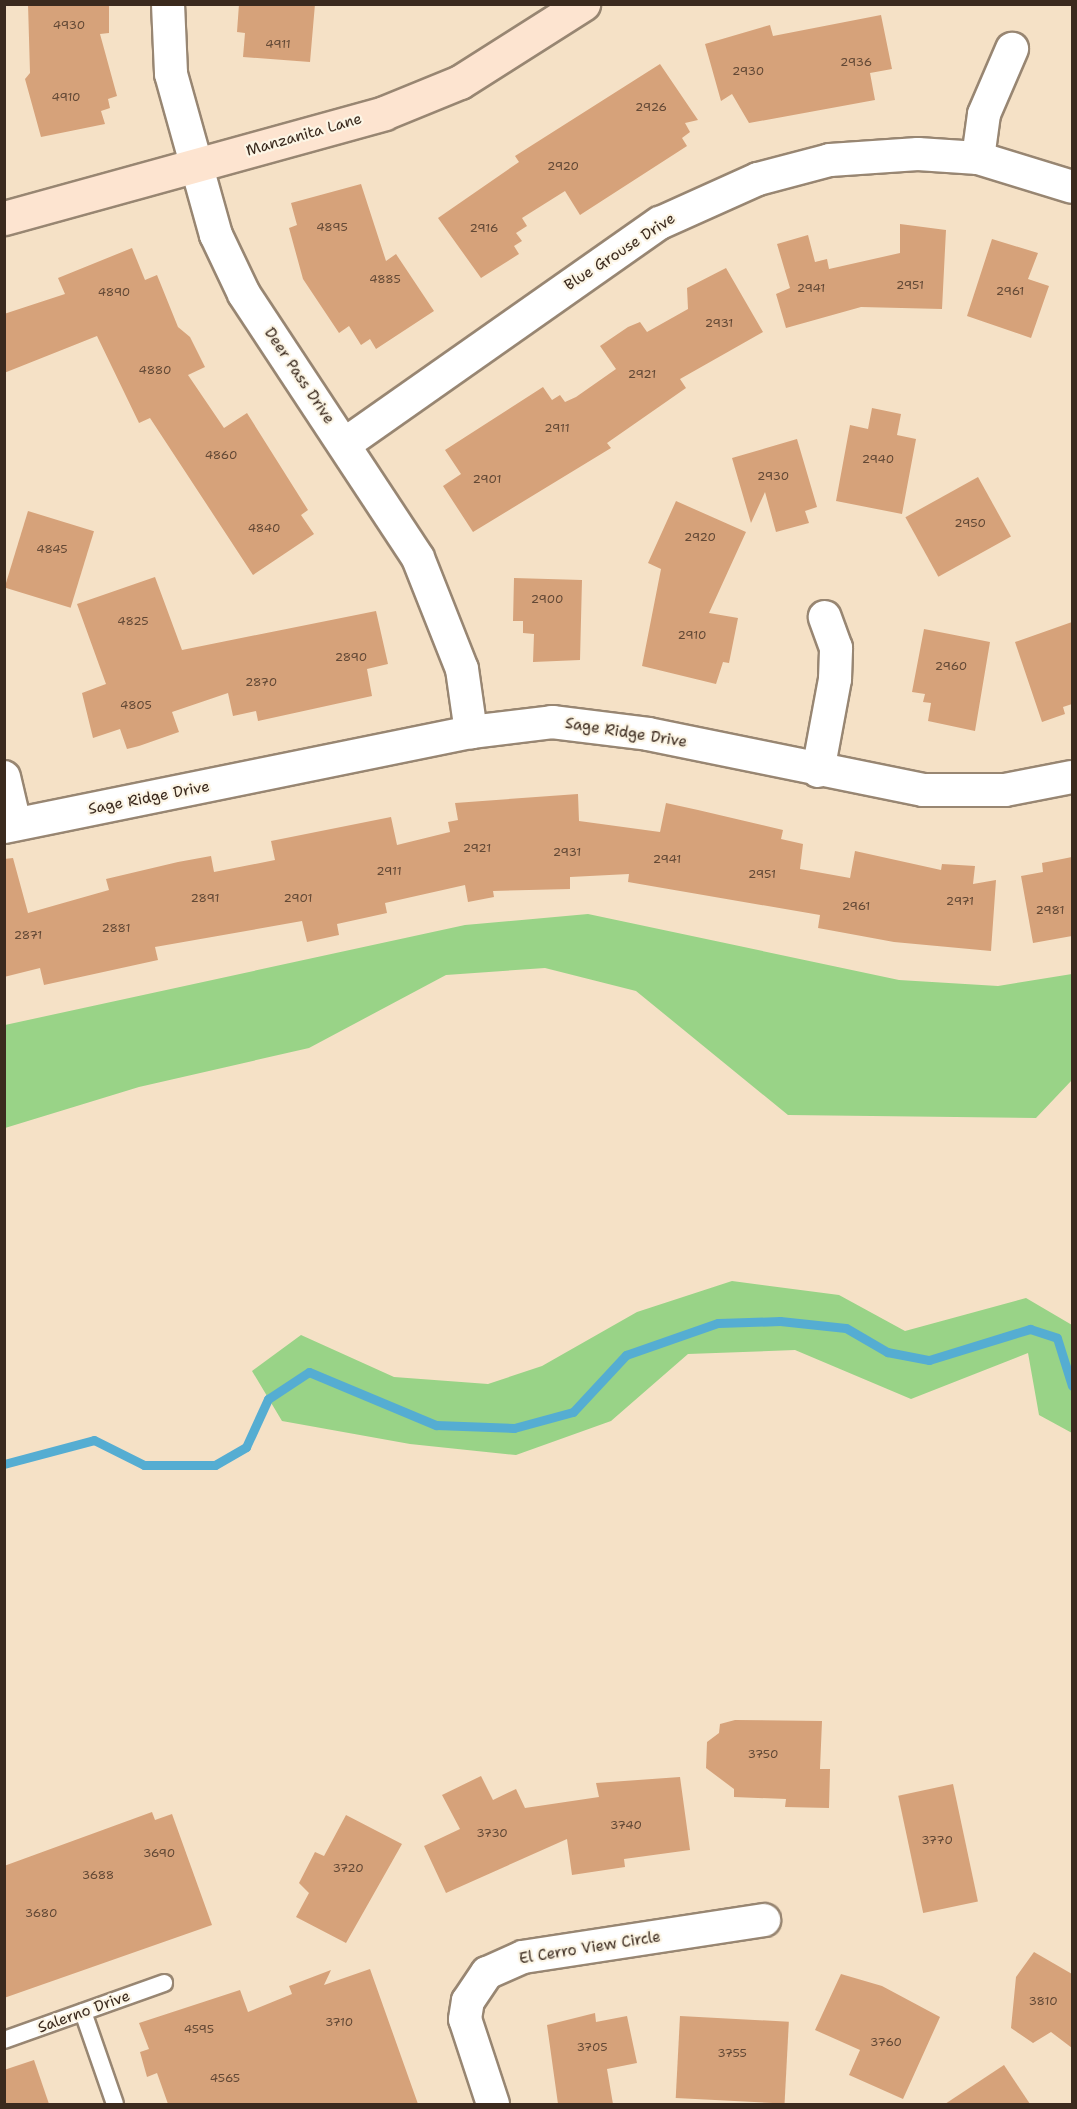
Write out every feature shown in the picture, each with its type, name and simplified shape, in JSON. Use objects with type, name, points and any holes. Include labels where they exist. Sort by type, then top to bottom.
[{"type":"street","name":"Deer Pass Drive","points":[[168,4],[171,74],[194,166],[216,234],[244,294],[418,558],[445,614],[462,669],[471,732]]},
{"type":"street","name":"Manzanita Lane","points":[[4,218],[194,166],[413,101],[497,61],[583,4]]},
{"type":"street","points":[[978,158],[987,105],[1012,49]]},
{"type":"street","name":"Blue Grouse Drive","points":[[345,444],[660,223],[716,195],[798,166],[869,154],[978,158],[1072,187]]},
{"type":"street","points":[[818,771],[835,679],[836,648],[825,617]]},
{"type":"street","name":"Sage Ridge Drive","points":[[10,826],[471,732],[552,722],[603,728],[818,771],[967,792],[1072,777]]},
{"type":"street","points":[[4,777],[10,826]]},
{"type":"street","name":"El Cerro View Circle","points":[[493,2104],[465,2019],[472,1994],[487,1973],[523,1957],[764,1920]]},
{"type":"lane","name":"Salerno Drive","points":[[4,2040],[164,1983]]},
{"type":"lane","points":[[83,2012],[115,2104]]},
{"type":"green space","points":[[588,914],[899,980],[998,986],[1072,974],[1072,1080],[1036,1118],[788,1115],[636,991],[545,968],[446,975],[309,1048],[139,1087],[5,1128],[5,1025],[465,925]]},
{"type":"green space","points":[[732,1281],[839,1295],[905,1331],[1026,1298],[1072,1325],[1072,1433],[1039,1415],[1028,1353],[911,1399],[795,1350],[688,1354],[611,1421],[516,1455],[410,1444],[282,1421],[252,1371],[301,1335],[394,1377],[488,1384],[542,1366],[637,1312]]},
{"type":"building","points":[[28,4],[109,4],[109,33],[100,34],[117,96],[108,99],[110,108],[101,111],[105,124],[41,137],[25,79],[30,73]]},
{"type":"building","points":[[239,4],[315,4],[310,62],[243,57],[245,33],[237,32]]},
{"type":"building","points":[[881,15],[892,69],[870,73],[875,100],[749,123],[732,94],[721,101],[705,44],[770,25],[773,36]]},
{"type":"building","points":[[660,64],[698,120],[685,123],[690,132],[682,138],[687,146],[580,215],[565,191],[522,218],[527,226],[516,233],[522,241],[514,246],[519,254],[481,278],[438,218],[519,162],[515,156]]},
{"type":"building","points":[[361,184],[386,261],[396,254],[434,311],[376,349],[370,339],[361,345],[349,326],[339,333],[303,279],[289,228],[297,225],[291,203]]},
{"type":"building","points":[[900,224],[946,230],[942,309],[861,307],[786,328],[776,294],[790,288],[777,244],[808,235],[815,262],[827,259],[829,269],[900,253]]},
{"type":"building","points":[[992,239],[1038,253],[1028,279],[1049,286],[1031,338],[967,316]]},
{"type":"building","points":[[132,248],[145,280],[157,275],[178,327],[190,337],[205,367],[188,375],[224,428],[247,413],[308,510],[301,515],[314,534],[253,575],[150,418],[139,423],[97,336],[4,373],[4,314],[65,294],[58,278]]},
{"type":"building","points":[[726,268],[763,332],[680,379],[686,388],[607,443],[611,448],[473,532],[443,486],[461,474],[445,450],[543,387],[552,400],[560,395],[565,402],[576,397],[616,369],[600,346],[628,327],[640,322],[647,332],[688,309],[687,288]]},
{"type":"building","points":[[872,408],[901,414],[897,435],[916,439],[902,514],[836,501],[850,425],[868,429]]},
{"type":"building","points":[[797,439],[817,507],[805,511],[809,523],[776,532],[765,492],[751,523],[732,458]]},
{"type":"building","points":[[978,477],[1011,536],[938,577],[905,517]]},
{"type":"building","points":[[676,501],[746,532],[709,613],[738,618],[729,663],[723,662],[716,684],[642,666],[661,569],[648,563]]},
{"type":"building","points":[[28,511],[94,531],[71,608],[5,588]]},
{"type":"building","points":[[155,577],[182,650],[376,611],[388,664],[367,669],[372,696],[258,721],[256,711],[233,716],[228,693],[172,712],[179,732],[139,746],[127,749],[120,729],[93,738],[82,693],[106,684],[77,604]]},
{"type":"building","points":[[514,578],[582,580],[580,660],[533,662],[534,634],[523,633],[523,621],[513,621]]},
{"type":"building","points":[[1072,622],[1072,704],[1063,707],[1065,714],[1042,722],[1015,642]]},
{"type":"building","points":[[924,629],[990,642],[975,731],[928,721],[931,703],[923,702],[925,694],[912,692]]},
{"type":"building","points":[[578,794],[579,821],[660,832],[666,803],[783,830],[781,839],[803,844],[800,869],[850,878],[855,851],[941,870],[942,864],[975,866],[973,884],[996,880],[991,951],[894,942],[818,928],[820,915],[628,882],[629,874],[570,877],[570,889],[493,891],[494,897],[468,902],[465,885],[385,903],[387,913],[337,924],[339,935],[307,942],[302,921],[155,947],[158,960],[44,985],[40,968],[4,977],[4,859],[13,858],[28,913],[109,890],[106,879],[178,862],[211,856],[214,872],[275,860],[271,841],[391,817],[397,845],[450,832],[448,822],[458,820],[455,803]]},
{"type":"building","points":[[1072,857],[1072,936],[1033,943],[1021,876],[1043,872],[1042,863]]},
{"type":"building","points":[[735,1720],[822,1721],[820,1769],[830,1769],[829,1808],[785,1807],[786,1799],[734,1797],[734,1789],[706,1768],[707,1742],[719,1733],[720,1724]]},
{"type":"building","points":[[481,1776],[493,1800],[516,1789],[525,1808],[599,1797],[596,1783],[680,1777],[690,1850],[624,1859],[625,1867],[572,1875],[567,1839],[446,1893],[424,1846],[460,1829],[442,1795]]},
{"type":"building","points":[[953,1784],[978,1901],[923,1913],[898,1796]]},
{"type":"building","points":[[152,1812],[155,1820],[172,1814],[212,1925],[4,1998],[4,1866]]},
{"type":"building","points":[[346,1815],[402,1844],[346,1943],[296,1917],[309,1893],[299,1883],[315,1852],[324,1856]]},
{"type":"building","points":[[1034,1952],[1072,1974],[1072,2048],[1051,2032],[1033,2043],[1011,2028],[1016,1977]]},
{"type":"building","points":[[370,1969],[418,2104],[168,2104],[157,2073],[147,2077],[140,2052],[149,2049],[139,2023],[240,1990],[248,2012],[292,1994],[289,1986],[331,1970],[324,1985]]},
{"type":"building","points":[[841,1974],[882,1986],[940,2017],[903,2099],[849,2075],[860,2050],[815,2030]]},
{"type":"building","points":[[595,2013],[596,2022],[627,2016],[637,2063],[607,2069],[613,2104],[558,2104],[547,2025]]},
{"type":"building","points":[[680,2016],[789,2022],[785,2104],[676,2098]]},
{"type":"building","points":[[34,2060],[49,2104],[4,2104],[4,2070]]},
{"type":"building","points":[[1004,2065],[1030,2104],[945,2104]]},
{"type":"waterway","points":[[4,1464],[94,1440],[144,1465],[215,1465],[246,1447],[268,1399],[309,1372],[436,1425],[514,1428],[573,1412],[626,1355],[718,1323],[780,1321],[846,1328],[887,1352],[929,1360],[1030,1329],[1057,1338],[1072,1386]]}]
